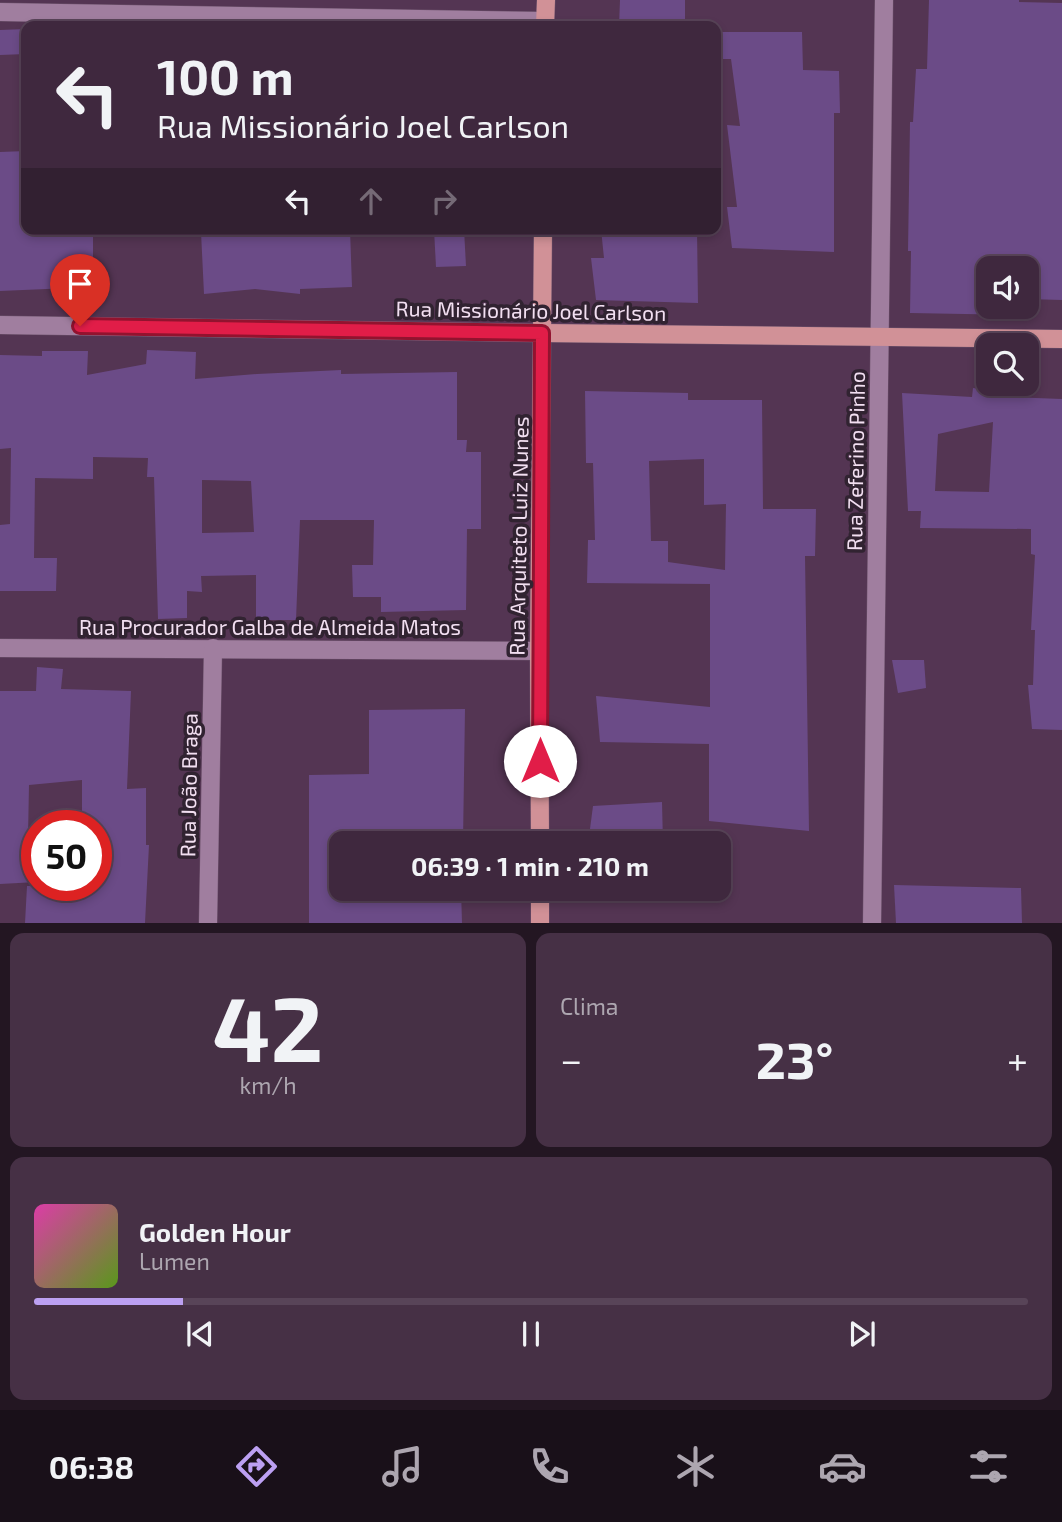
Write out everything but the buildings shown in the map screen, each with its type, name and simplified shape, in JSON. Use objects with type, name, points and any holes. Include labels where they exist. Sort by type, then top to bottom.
[{"type":"main road","points":[[545,21],[546,0]]},
{"type":"main road","name":"Rua Arquiteto Luiz Nunes","points":[[540,831],[543,235]]},
{"type":"main road","name":"Rua Missionário Joel Carlson","points":[[542,333],[1062,339]]},
{"type":"main road","points":[[540,901],[540,923]]},
{"type":"street","name":"Rua Zeferino Pinho","points":[[872,923],[884,0]]},
{"type":"street","points":[[0,12],[409,21]]},
{"type":"street","name":"Rua Missionário Joel Carlson","points":[[0,325],[542,333]]},
{"type":"street","name":"Rua Procurador Galba de Almeida Matos","points":[[0,648],[539,651]]},
{"type":"street","name":"Rua João Braga","points":[[208,923],[214,648]]},
{"type":"route","points":[[80,326],[542,333],[540,761]]}]
